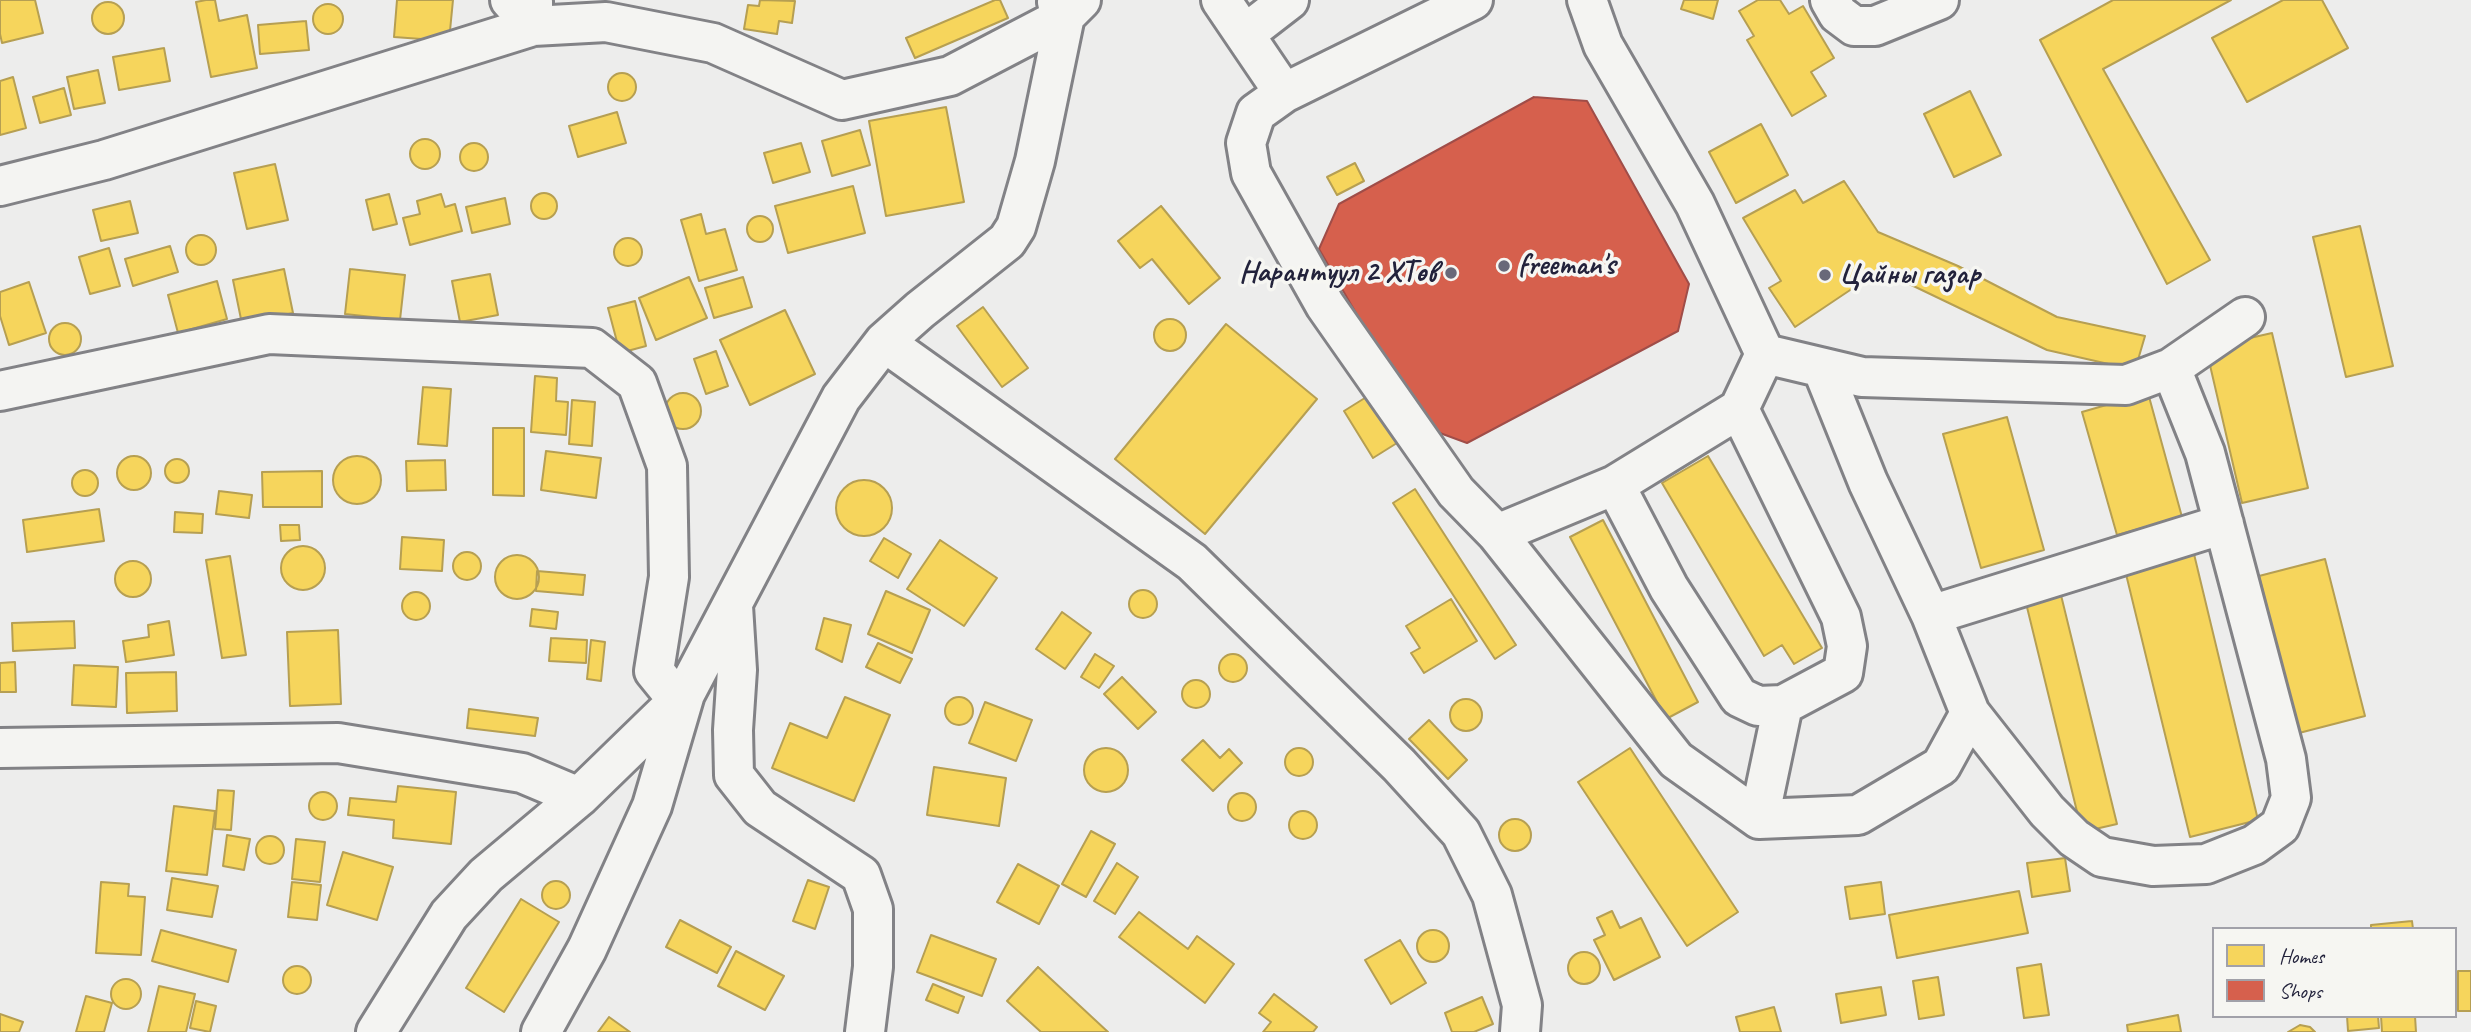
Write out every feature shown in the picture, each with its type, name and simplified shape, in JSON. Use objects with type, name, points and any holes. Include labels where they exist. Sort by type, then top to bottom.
[{"type":"street","points":[[1221,0],[1284,93]]},
{"type":"street","points":[[1245,34],[1289,0]]},
{"type":"street","points":[[1473,0],[1284,93],[1256,113],[1246,143],[1251,173],[1325,305],[1456,492],[1497,534],[1676,760],[1759,819],[1858,815],[1941,766],[1970,713]]},
{"type":"street","points":[[1587,0],[1603,45],[1695,204],[1765,354]]},
{"type":"street","points":[[1830,0],[1838,14],[1854,26],[1875,26],[1939,0]]},
{"type":"street","points":[[0,186],[104,160],[525,9],[713,43],[842,100],[950,76],[1067,5]]},
{"type":"street","points":[[541,1032],[587,949],[652,806],[685,694],[841,398],[884,342],[1007,241],[1016,227],[1035,161],[1067,5]]},
{"type":"street","points":[[1765,354],[1862,377],[2126,385],[2171,368],[2245,317]]},
{"type":"street","points":[[0,391],[269,334],[592,348],[636,383],[667,466],[669,577],[654,671],[667,687],[685,694]]},
{"type":"street","points":[[884,342],[1192,562],[1417,785],[1461,833],[1492,895],[1522,1005],[1521,1032]]},
{"type":"street","points":[[1497,534],[1615,485],[1739,409],[1765,354]]},
{"type":"street","points":[[1822,368],[1868,482],[1931,615],[1970,713],[2047,811],[2074,838],[2102,857],[2153,866],[2206,864],[2254,845],[2280,826],[2291,798],[2286,759],[2205,453],[2171,368]]},
{"type":"street","points":[[1615,485],[1668,588],[1739,697],[1758,706],[1783,705],[1843,673],[1847,646],[1841,617],[1739,409]]},
{"type":"street","points":[[1931,615],[2224,524]]},
{"type":"street","points":[[733,606],[737,670],[733,730],[734,775],[760,808],[862,875],[873,909],[873,967],[866,1032]]},
{"type":"street","points":[[376,1032],[449,915],[486,875],[579,797],[685,694]]},
{"type":"street","points":[[1759,819],[1783,705]]},
{"type":"street","points":[[0,748],[338,743],[522,774],[579,797]]},
{"type":"building: Homes","points":[[0,0],[35,0],[43,33],[2,43]]},
{"type":"building: Homes","points":[[215,0],[219,21],[247,15],[257,68],[211,77],[196,2]]},
{"type":"building: Homes","points":[[397,0],[453,0],[449,41],[394,37]]},
{"type":"building: Homes","points":[[760,0],[795,1],[792,23],[779,21],[777,34],[744,29],[748,5],[759,6]]},
{"type":"building: Homes","points":[[1000,0],[1008,18],[915,58],[906,38]]},
{"type":"building: Homes","points":[[1684,0],[1718,0],[1713,19],[1681,9]]},
{"type":"building: Homes","points":[[1758,0],[1780,0],[1789,14],[1803,6],[1834,58],[1811,72],[1826,96],[1792,116],[1747,40],[1754,36],[1739,11]]},
{"type":"building: Homes","points":[[2113,0],[2231,0],[2103,69],[2210,260],[2167,284],[2040,40]]},
{"type":"building: Homes","points":[[2283,0],[2322,0],[2348,48],[2247,102],[2212,38]]},
{"type":"building: Homes","points":[[108,2],[119,7],[124,18],[119,29],[108,34],[97,29],[92,18],[97,7]]},
{"type":"building: Homes","points":[[328,4],[334,5],[342,13],[342,25],[334,33],[328,34],[322,33],[314,25],[313,19],[314,13],[322,5]]},
{"type":"building: Homes","points":[[306,21],[309,50],[260,54],[258,25]]},
{"type":"building: Homes","points":[[164,48],[170,81],[119,90],[113,57]]},
{"type":"building: Homes","points":[[98,70],[105,103],[74,109],[67,77]]},
{"type":"building: Homes","points":[[622,73],[632,77],[636,87],[632,97],[622,101],[612,97],[608,87],[612,77]]},
{"type":"building: Homes","points":[[13,77],[26,128],[0,135],[0,81]]},
{"type":"building: Homes","points":[[64,88],[71,115],[40,123],[33,97]]},
{"type":"building: Homes","points":[[1970,91],[2001,155],[1954,177],[1924,114]]},
{"type":"building: Homes","points":[[946,107],[964,202],[886,216],[869,121]]},
{"type":"building: Homes","points":[[617,112],[626,143],[578,157],[569,126]]},
{"type":"building: Homes","points":[[1761,124],[1788,175],[1736,203],[1709,152]]},
{"type":"building: Homes","points":[[860,130],[870,165],[832,176],[822,141]]},
{"type":"building: Homes","points":[[425,139],[436,143],[440,154],[436,165],[425,169],[414,165],[410,154],[414,143]]},
{"type":"building: Homes","points":[[474,143],[484,147],[488,157],[484,167],[474,171],[464,167],[460,157],[464,147]]},
{"type":"building: Homes","points":[[801,143],[810,172],[773,183],[764,153]]},
{"type":"building: Homes","points":[[1355,163],[1364,181],[1337,195],[1327,177]]},
{"type":"building: Homes","points":[[275,164],[288,220],[247,229],[234,173]]},
{"type":"building: Homes","name":"Цайны газар","points":[[1844,181],[1878,232],[1958,266],[2057,317],[2145,336],[2135,370],[2047,350],[1880,270],[1795,327],[1769,288],[1781,281],[1743,218],[1795,190],[1803,203]]},
{"type":"building: Homes","points":[[853,186],[865,233],[788,253],[775,206]]},
{"type":"building: Homes","points":[[544,193],[553,197],[557,206],[553,215],[544,219],[535,215],[531,206],[535,197]]},
{"type":"building: Homes","points":[[389,194],[397,224],[373,230],[366,200]]},
{"type":"building: Homes","points":[[441,194],[445,207],[455,204],[462,231],[410,245],[403,218],[420,214],[417,201]]},
{"type":"building: Homes","points":[[505,198],[510,224],[472,233],[466,207]]},
{"type":"building: Homes","points":[[130,201],[138,233],[101,241],[93,210]]},
{"type":"building: Homes","points":[[1161,206],[1220,278],[1189,304],[1152,259],[1140,268],[1118,241]]},
{"type":"building: Homes","points":[[701,214],[706,234],[725,229],[737,270],[699,281],[681,220]]},
{"type":"building: Homes","points":[[760,216],[769,220],[773,229],[769,238],[760,242],[751,238],[747,229],[751,220]]},
{"type":"building: Homes","points":[[2360,226],[2393,366],[2346,377],[2313,237]]},
{"type":"building: Homes","points":[[201,235],[212,239],[216,250],[212,261],[201,265],[190,261],[186,250],[190,239]]},
{"type":"building: Homes","points":[[628,238],[638,242],[642,252],[638,262],[628,266],[618,262],[614,252],[618,242]]},
{"type":"building: Homes","points":[[170,246],[178,272],[133,286],[125,259]]},
{"type":"building: Homes","points":[[109,248],[120,286],[90,294],[79,257]]},
{"type":"building: Homes","points":[[284,269],[293,313],[242,324],[233,280]]},
{"type":"building: Homes","points":[[350,269],[405,275],[400,320],[345,314]]},
{"type":"building: Homes","points":[[490,274],[498,315],[460,322],[452,281]]},
{"type":"building: Homes","points":[[689,277],[707,318],[656,340],[639,298]]},
{"type":"building: Homes","points":[[743,277],[752,307],[714,318],[705,288]]},
{"type":"building: Homes","points":[[217,281],[227,319],[178,333],[168,295]]},
{"type":"building: Homes","points":[[29,282],[46,333],[9,345],[0,316],[0,292]]},
{"type":"building: Homes","points":[[635,301],[646,346],[620,353],[608,308]]},
{"type":"building: Homes","points":[[983,307],[1028,368],[1002,387],[957,326]]},
{"type":"building: Homes","points":[[785,310],[815,374],[750,405],[720,340]]},
{"type":"building: Homes","points":[[1170,319],[1182,323],[1186,335],[1182,347],[1170,351],[1158,347],[1154,335],[1158,323]]},
{"type":"building: Homes","points":[[65,323],[76,328],[81,339],[76,350],[65,355],[54,350],[49,339],[54,328]]},
{"type":"building: Homes","points":[[1226,324],[1317,399],[1205,534],[1115,459]]},
{"type":"building: Homes","points":[[2272,333],[2308,488],[2242,503],[2206,348]]},
{"type":"building: Homes","points":[[716,351],[728,386],[706,394],[694,359]]},
{"type":"building: Homes","points":[[535,376],[557,378],[556,401],[568,402],[566,435],[531,432]]},
{"type":"building: Homes","points":[[423,387],[451,389],[447,446],[418,444]]},
{"type":"building: Homes","points":[[683,393],[696,398],[701,411],[696,424],[683,429],[670,424],[665,411],[670,398]]},
{"type":"building: Homes","points":[[2148,393],[2182,517],[2117,535],[2082,412]]},
{"type":"building: Homes","points":[[1368,396],[1397,443],[1373,458],[1344,411]]},
{"type":"building: Homes","points":[[572,400],[595,402],[592,446],[569,444]]},
{"type":"building: Homes","points":[[2007,417],[2044,550],[1981,568],[1943,434]]},
{"type":"building: Homes","points":[[493,428],[524,428],[524,496],[493,495]]},
{"type":"building: Homes","points":[[546,451],[601,458],[596,498],[541,490]]},
{"type":"building: Homes","points":[[134,456],[146,461],[151,473],[146,485],[134,490],[122,485],[117,473],[122,461]]},
{"type":"building: Homes","points":[[357,456],[374,463],[381,480],[374,497],[357,504],[340,497],[333,480],[340,463]]},
{"type":"building: Homes","points":[[1708,456],[1822,648],[1794,664],[1782,645],[1764,656],[1662,483]]},
{"type":"building: Homes","points":[[177,459],[186,462],[189,471],[186,480],[177,483],[168,480],[165,471],[168,462]]},
{"type":"building: Homes","points":[[445,460],[446,490],[407,491],[406,461]]},
{"type":"building: Homes","points":[[85,470],[94,474],[98,483],[94,492],[85,496],[76,492],[72,483],[76,474]]},
{"type":"building: Homes","points":[[322,471],[322,507],[263,507],[262,472]]},
{"type":"building: Homes","points":[[858,480],[870,480],[880,484],[888,492],[892,508],[888,524],[880,532],[870,536],[858,536],[848,532],[840,524],[836,514],[836,502],[840,492],[848,484]]},
{"type":"building: Homes","points":[[1415,489],[1516,645],[1495,659],[1393,503]]},
{"type":"building: Homes","points":[[219,491],[252,495],[249,518],[216,514]]},
{"type":"building: Homes","points":[[99,509],[104,541],[27,552],[23,520]]},
{"type":"building: Homes","points":[[175,512],[203,514],[202,533],[174,532]]},
{"type":"building: Homes","points":[[1603,520],[1698,702],[1666,719],[1570,537]]},
{"type":"building: Homes","points":[[280,525],[299,525],[300,540],[281,541]]},
{"type":"building: Homes","points":[[402,537],[444,540],[442,571],[400,569]]},
{"type":"building: Homes","points":[[884,538],[911,554],[898,578],[870,561]]},
{"type":"building: Homes","points":[[940,540],[997,578],[964,626],[907,589]]},
{"type":"building: Homes","points":[[303,546],[312,547],[319,552],[324,559],[324,577],[319,584],[312,589],[303,590],[294,589],[287,584],[282,577],[281,568],[282,559],[287,552],[294,547]]},
{"type":"building: Homes","points":[[467,552],[477,556],[481,566],[477,576],[467,580],[457,576],[453,566],[457,556]]},
{"type":"building: Homes","points":[[2194,554],[2258,820],[2190,837],[2125,570]]},
{"type":"building: Homes","points":[[517,555],[532,562],[539,577],[532,592],[517,599],[502,592],[495,577],[502,562]]},
{"type":"building: Homes","points":[[230,556],[246,655],[222,658],[206,560]]},
{"type":"building: Homes","points":[[2325,559],[2365,716],[2299,733],[2259,576]]},
{"type":"building: Homes","points":[[133,561],[146,566],[151,579],[146,592],[133,597],[120,592],[115,579],[120,566]]},
{"type":"building: Homes","points":[[537,571],[585,575],[583,595],[536,591]]},
{"type":"building: Homes","points":[[1143,590],[1153,594],[1157,604],[1153,614],[1143,618],[1133,614],[1129,604],[1133,594]]},
{"type":"building: Homes","points":[[886,591],[930,610],[912,653],[868,634]]},
{"type":"building: Homes","points":[[2060,591],[2117,824],[2082,832],[2025,599]]},
{"type":"building: Homes","points":[[416,592],[426,596],[430,606],[426,616],[416,620],[406,616],[402,606],[406,596]]},
{"type":"building: Homes","points":[[1451,599],[1477,641],[1424,673],[1411,653],[1420,648],[1406,626]]},
{"type":"building: Homes","points":[[532,609],[558,612],[556,629],[530,626]]},
{"type":"building: Homes","points":[[1062,612],[1091,633],[1065,669],[1036,649]]},
{"type":"building: Homes","points":[[824,618],[851,625],[842,662],[816,649]]},
{"type":"building: Homes","points":[[74,621],[75,648],[13,651],[12,623]]},
{"type":"building: Homes","points":[[169,621],[174,655],[126,662],[123,641],[149,637],[148,625]]},
{"type":"building: Homes","points":[[338,630],[341,704],[290,706],[287,632]]},
{"type":"building: Homes","points":[[551,638],[587,640],[586,663],[549,661]]},
{"type":"building: Homes","points":[[591,640],[605,642],[601,681],[587,679]]},
{"type":"building: Homes","points":[[878,643],[912,659],[900,683],[866,667]]},
{"type":"building: Homes","points":[[1095,654],[1114,666],[1099,688],[1081,677]]},
{"type":"building: Homes","points":[[1233,654],[1243,658],[1247,668],[1243,678],[1233,682],[1223,678],[1219,668],[1223,658]]},
{"type":"building: Homes","points":[[15,662],[16,692],[0,692],[0,663]]},
{"type":"building: Homes","points":[[74,665],[118,667],[116,707],[72,705]]},
{"type":"building: Homes","points":[[176,672],[177,711],[127,713],[126,673]]},
{"type":"building: Homes","points":[[1122,677],[1156,712],[1138,729],[1104,694]]},
{"type":"building: Homes","points":[[1196,680],[1206,684],[1210,694],[1206,704],[1196,708],[1186,704],[1182,694],[1186,684]]},
{"type":"building: Homes","points":[[845,697],[890,715],[854,801],[772,768],[790,723],[827,738]]},
{"type":"building: Homes","points":[[959,697],[969,701],[973,711],[969,721],[959,725],[949,721],[945,711],[949,701]]},
{"type":"building: Homes","points":[[1466,699],[1477,704],[1482,715],[1477,726],[1466,731],[1455,726],[1450,715],[1455,704]]},
{"type":"building: Homes","points":[[985,702],[1032,720],[1016,761],[969,743]]},
{"type":"building: Homes","points":[[469,709],[538,718],[535,736],[467,728]]},
{"type":"building: Homes","points":[[1429,720],[1467,760],[1448,779],[1409,739]]},
{"type":"building: Homes","points":[[1203,740],[1220,758],[1229,749],[1242,763],[1213,791],[1182,760]]},
{"type":"building: Homes","points":[[1106,748],[1122,754],[1128,770],[1122,786],[1106,792],[1090,786],[1084,770],[1090,754]]},
{"type":"building: Homes","points":[[1299,748],[1309,752],[1313,762],[1309,772],[1299,776],[1289,772],[1285,762],[1289,752]]},
{"type":"building: Homes","points":[[1630,748],[1738,912],[1687,946],[1578,782]]},
{"type":"building: Homes","points":[[934,767],[1006,778],[999,826],[927,815]]},
{"type":"building: Homes","points":[[398,786],[456,792],[451,844],[393,838],[394,820],[348,815],[350,798],[396,802]]},
{"type":"building: Homes","points":[[218,790],[234,791],[231,830],[215,829]]},
{"type":"building: Homes","points":[[323,792],[333,796],[337,806],[333,816],[323,820],[313,816],[309,806],[313,796]]},
{"type":"building: Homes","points":[[1242,793],[1252,797],[1256,807],[1252,817],[1242,821],[1232,817],[1228,807],[1232,797]]},
{"type":"building: Homes","points":[[174,806],[215,811],[207,875],[166,871]]},
{"type":"building: Homes","points":[[1303,811],[1313,815],[1317,825],[1313,835],[1303,839],[1293,835],[1289,825],[1293,815]]},
{"type":"building: Homes","points":[[1515,819],[1526,824],[1531,835],[1526,846],[1515,851],[1504,846],[1499,835],[1504,824]]},
{"type":"building: Homes","points":[[1091,831],[1115,844],[1086,897],[1062,884]]},
{"type":"building: Homes","points":[[227,835],[250,839],[244,870],[223,866]]},
{"type":"building: Homes","points":[[270,836],[280,840],[284,850],[280,860],[270,864],[260,860],[256,850],[260,840]]},
{"type":"building: Homes","points":[[296,839],[325,842],[320,882],[292,879]]},
{"type":"building: Homes","points":[[343,852],[393,867],[377,920],[327,905]]},
{"type":"building: Homes","points":[[2065,858],[2070,891],[2032,897],[2027,863]]},
{"type":"building: Homes","points":[[1117,863],[1138,877],[1115,914],[1094,901]]},
{"type":"building: Homes","points":[[1018,864],[1059,886],[1039,924],[997,902]]},
{"type":"building: Homes","points":[[172,878],[218,886],[212,917],[167,910]]},
{"type":"building: Homes","points":[[808,880],[829,887],[815,929],[793,921]]},
{"type":"building: Homes","points":[[556,881],[566,885],[570,895],[566,905],[556,909],[546,905],[542,895],[546,885]]},
{"type":"building: Homes","points":[[101,882],[129,884],[128,896],[145,897],[141,955],[96,953]]},
{"type":"building: Homes","points":[[292,882],[321,885],[317,920],[288,917]]},
{"type":"building: Homes","points":[[1881,882],[1885,914],[1850,919],[1845,887]]},
{"type":"building: Homes","points":[[2019,891],[2028,933],[1897,958],[1889,915]]},
{"type":"building: Homes","points":[[521,899],[559,922],[504,1012],[466,988]]},
{"type":"building: Homes","points":[[1612,911],[1620,928],[1641,918],[1660,957],[1614,980],[1594,940],[1605,935],[1597,918]]},
{"type":"building: Homes","points":[[1139,912],[1188,949],[1197,936],[1234,964],[1205,1003],[1119,937]]},
{"type":"building: Homes","points":[[680,920],[731,947],[717,973],[666,947]]},
{"type":"building: Homes","points":[[2412,921],[2413,927],[2371,927]]},
{"type":"building: Homes","points":[[161,930],[236,950],[228,982],[152,961]]},
{"type":"building: Homes","points":[[1433,930],[1444,935],[1449,946],[1444,957],[1433,962],[1422,957],[1417,946],[1422,935]]},
{"type":"building: Homes","points":[[931,935],[996,959],[982,996],[917,972]]},
{"type":"building: Homes","points":[[1400,940],[1426,983],[1391,1004],[1365,960]]},
{"type":"building: Homes","points":[[736,951],[784,976],[765,1010],[718,986]]},
{"type":"building: Homes","points":[[1584,952],[1595,957],[1600,968],[1595,979],[1584,984],[1573,979],[1568,968],[1573,957]]},
{"type":"building: Homes","points":[[2041,964],[2049,1015],[2024,1018],[2017,968]]},
{"type":"building: Homes","points":[[297,966],[307,970],[311,980],[307,990],[297,994],[287,990],[283,980],[287,970]]},
{"type":"building: Homes","points":[[1038,967],[1108,1032],[1041,1032],[1007,1001]]},
{"type":"building: Homes","points":[[2458,971],[2471,971],[2471,1011],[2458,1011]]},
{"type":"building: Homes","points":[[1938,977],[1944,1015],[1919,1019],[1913,981]]},
{"type":"building: Homes","points":[[126,979],[136,984],[141,994],[136,1004],[126,1009],[116,1004],[111,994],[116,984]]},
{"type":"building: Homes","points":[[933,984],[964,997],[958,1013],[926,1000]]},
{"type":"building: Homes","points":[[159,986],[195,994],[186,1032],[148,1032]]},
{"type":"building: Homes","points":[[1881,987],[1886,1015],[1841,1023],[1836,994]]},
{"type":"building: Homes","points":[[1274,994],[1317,1027],[1313,1032],[1263,1032],[1271,1022],[1259,1013]]},
{"type":"building: Homes","points":[[86,996],[112,1003],[104,1032],[76,1032]]},
{"type":"building: Homes","points":[[1482,997],[1493,1024],[1474,1032],[1452,1032],[1445,1013]]},
{"type":"building: Homes","points":[[196,1001],[216,1006],[210,1032],[190,1028]]},
{"type":"building: Homes","points":[[1774,1007],[1781,1032],[1740,1032],[1736,1017]]},
{"type":"building: Homes","points":[[0,1014],[23,1022],[19,1032],[0,1032]]},
{"type":"building: Homes","points":[[2178,1015],[2181,1032],[2128,1032],[2127,1025]]},
{"type":"building: Homes","points":[[609,1017],[630,1032],[598,1032]]},
{"type":"building: Homes","points":[[2347,1018],[2378,1018],[2379,1028],[2348,1031]]},
{"type":"building: Homes","points":[[2381,1018],[2415,1018],[2416,1032],[2382,1032]]},
{"type":"building: Homes","points":[[2300,1025],[2310,1027],[2315,1032],[2288,1032]]},
{"type":"building: Shops","name":"freeman's","points":[[1534,97],[1587,101],[1689,284],[1678,331],[1467,443],[1421,426],[1319,249],[1339,204]]},
{"type":"place","name":"freeman's","points":[[1504,266]]},
{"type":"place","name":"Нарантуул 2 ХТөв","points":[[1451,273]]},
{"type":"place","name":"Цайны газар","points":[[1825,275]]}]
